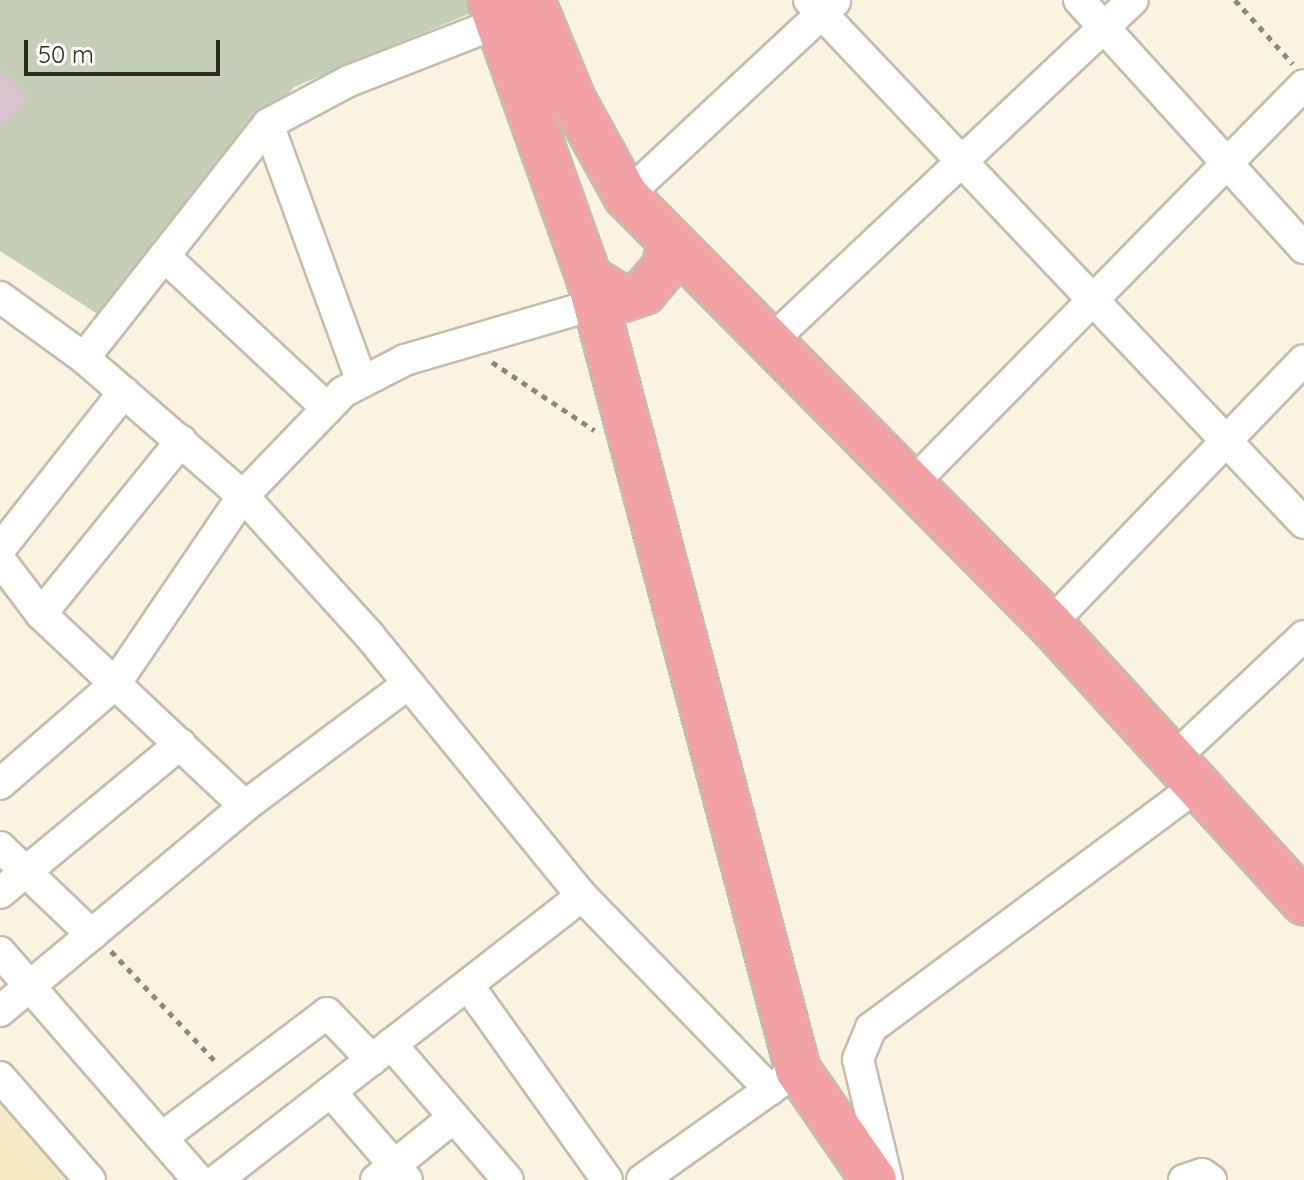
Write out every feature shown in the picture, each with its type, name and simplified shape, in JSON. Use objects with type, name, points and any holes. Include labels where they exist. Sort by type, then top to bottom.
[{"type":"highway","points":[[507,8],[573,100],[626,196],[670,246],[771,341],[1050,624],[1184,774],[1302,895]]},
{"type":"highway","points":[[507,8],[593,291],[784,1080],[874,1180]]},
{"type":"highway","points":[[593,291],[623,299],[644,292],[664,268],[670,246]]},
{"type":"street","points":[[1079,0],[1223,167],[1304,248]]},
{"type":"street","points":[[771,341],[959,159],[1133,0]]},
{"type":"street","points":[[626,196],[822,4],[1088,300],[1223,443],[1304,523]]},
{"type":"street","points":[[84,358],[268,124],[349,81],[507,8]]},
{"type":"street","points":[[912,484],[1088,300],[1304,85]]},
{"type":"street","points":[[268,124],[361,380]]},
{"type":"street","points":[[164,256],[326,407]]},
{"type":"street","points":[[0,784],[115,684],[243,496],[326,407],[361,380],[593,291]]},
{"type":"street","points":[[5,310],[84,358],[243,496],[408,684],[582,896],[784,1080],[642,1180]]},
{"type":"street","points":[[1050,624],[1304,360]]},
{"type":"street","points":[[0,549],[124,392]]},
{"type":"street","points":[[21,605],[181,441]]},
{"type":"street","points":[[0,560],[21,605],[115,684],[245,806]]},
{"type":"street","points":[[887,1180],[858,1059],[871,1028],[1184,774],[1304,636]]},
{"type":"street","points":[[0,1011],[245,806],[408,684]]},
{"type":"street","points":[[0,893],[180,744]]},
{"type":"street","points":[[0,847],[92,935]]},
{"type":"street","points":[[217,1180],[582,896]]},
{"type":"street","points":[[0,952],[164,1136],[198,1180]]},
{"type":"street","points":[[468,985],[607,1180]]},
{"type":"street","points":[[164,1136],[327,1013],[381,1052],[454,1117],[508,1180]]},
{"type":"street","points":[[0,1077],[90,1180]]},
{"type":"street","points":[[331,1092],[393,1175],[454,1117]]},
{"type":"street","points":[[1184,1180],[1202,1174],[1211,1180]]},
{"type":"path","points":[[1235,0],[1304,76]]},
{"type":"path","points":[[485,359],[571,410],[604,439]]},
{"type":"path","points":[[92,935],[138,974],[235,1083]]},
{"type":"green space","points":[[0,0],[478,0],[481,9],[294,87],[99,315],[0,251]]},
{"type":"sand","points":[[0,1061],[108,1180],[0,1180]]},
{"type":"building","points":[[0,70],[29,97],[3,125],[0,122]]}]
